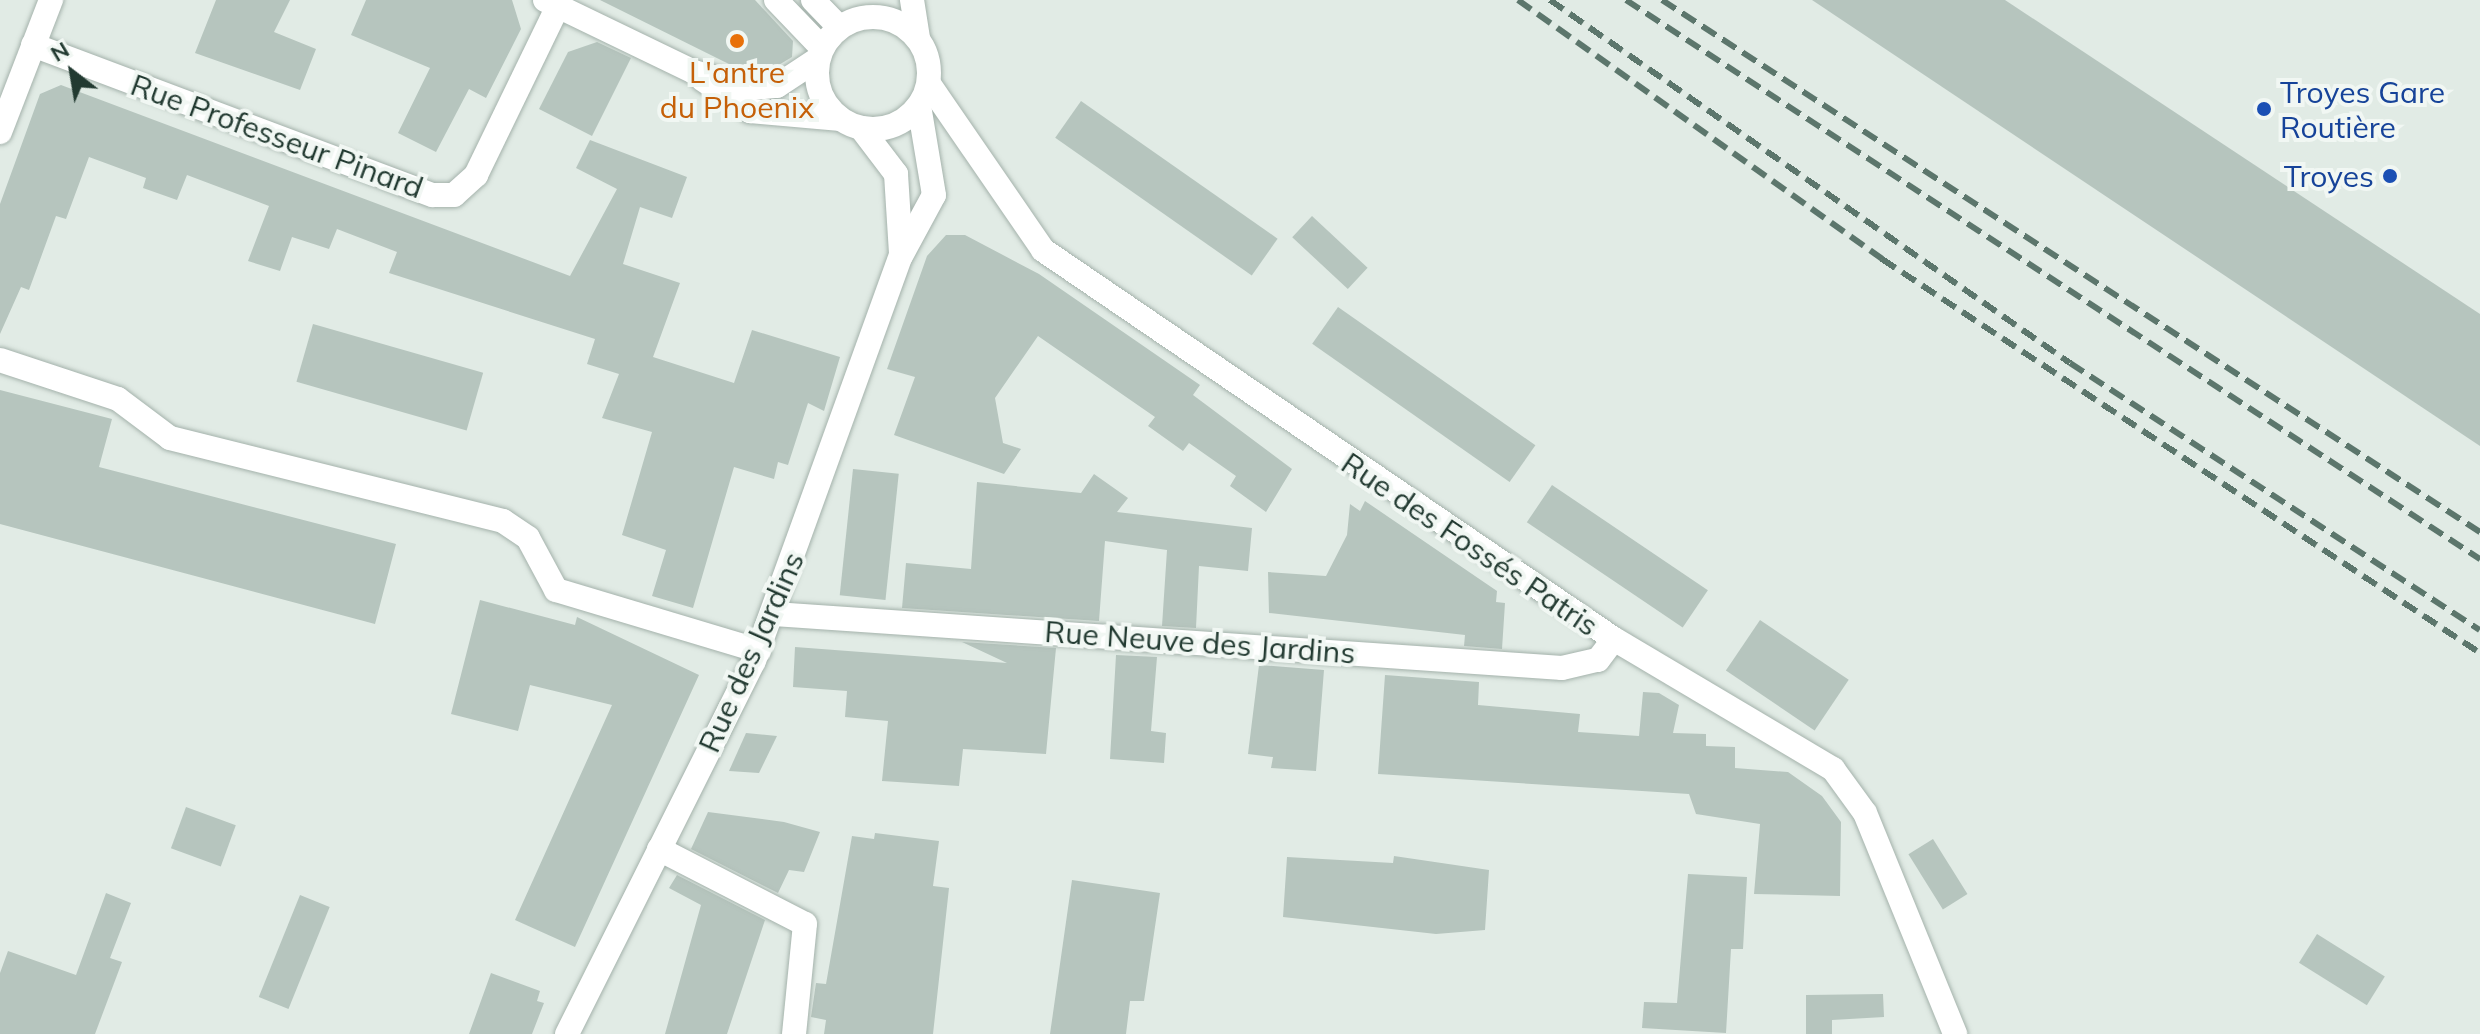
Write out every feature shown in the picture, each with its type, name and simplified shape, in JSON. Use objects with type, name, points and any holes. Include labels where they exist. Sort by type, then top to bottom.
[{"type":"street","points":[[0,132],[51,0]]},
{"type":"street","points":[[776,0],[820,54],[820,93],[851,124]]},
{"type":"street","points":[[813,0],[846,23],[889,18],[918,38]]},
{"type":"street","points":[[694,72],[753,88],[777,86],[820,54],[871,0]]},
{"type":"street","points":[[552,3],[694,72],[750,111],[851,124],[894,125],[924,95],[912,0]]},
{"type":"street","name":"Rue Professeur Pinard","points":[[33,45],[433,195],[454,195],[476,175],[552,3]]},
{"type":"street","name":"Rue des Jardins","points":[[567,1034],[759,651],[901,256],[934,195],[924,95]]},
{"type":"street","name":"Rue des Fossés Patris","points":[[924,95],[1043,250],[1614,639],[1780,735],[1851,788],[1955,1034]]},
{"type":"street","name":"Rue des Jardins","points":[[851,124],[896,174],[904,209],[901,256]]},
{"type":"street","points":[[0,360],[118,399],[170,438],[503,521],[528,538],[556,590],[759,651]]},
{"type":"street","name":"Rue Neuve des Jardins","points":[[774,614],[1562,668],[1598,660],[1614,639]]},
{"type":"street","points":[[659,849],[805,924],[794,1034]]},
{"type":"building","points":[[216,0],[290,0],[274,32],[316,49],[300,90],[195,53]]},
{"type":"building","points":[[366,0],[512,0],[521,29],[486,98],[469,89],[436,152],[398,133],[430,68],[351,35]]},
{"type":"building","points":[[600,0],[755,0],[793,41],[792,57],[767,72],[739,69]]},
{"type":"building","points":[[1812,0],[2005,0],[2480,314],[2480,446]]},
{"type":"building","points":[[597,42],[631,58],[592,136],[539,109],[568,52]]},
{"type":"building","points":[[61,85],[570,276],[617,189],[576,168],[590,140],[687,177],[672,218],[640,207],[623,264],[680,283],[653,357],[734,383],[752,330],[840,357],[824,411],[808,403],[788,465],[778,462],[774,479],[734,467],[693,608],[652,596],[666,550],[622,535],[652,432],[602,418],[619,374],[587,364],[595,339],[389,273],[397,252],[337,229],[329,249],[292,237],[280,271],[248,261],[269,206],[187,175],[177,200],[143,188],[146,178],[89,157],[66,219],[56,216],[29,290],[21,287],[0,334],[0,204],[40,94]]},
{"type":"building","points":[[1081,101],[1278,239],[1252,276],[1055,138]]},
{"type":"building","points":[[1312,216],[1368,268],[1348,289],[1292,237]]},
{"type":"building","points":[[946,235],[965,235],[1039,274],[1200,385],[1193,395],[1292,469],[1266,512],[1230,486],[1236,476],[1189,443],[1183,451],[1148,426],[1155,417],[1038,336],[995,398],[1003,443],[1021,449],[1004,474],[894,435],[915,377],[887,369],[927,256]]},
{"type":"building","points":[[1338,307],[1535,445],[1510,482],[1312,344]]},
{"type":"building","points":[[313,324],[483,373],[467,430],[296,382]]},
{"type":"building","points":[[0,390],[112,419],[99,467],[396,544],[375,624],[0,524]]},
{"type":"building","points":[[853,469],[899,474],[885,600],[840,595]]},
{"type":"building","points":[[1094,474],[1128,498],[1117,512],[1252,528],[1248,571],[1199,566],[1196,628],[1162,626],[1167,550],[1105,541],[1099,621],[902,608],[906,563],[971,569],[977,482],[1081,493]]},
{"type":"building","points":[[1552,485],[1708,590],[1683,627],[1527,522]]},
{"type":"building","points":[[1365,501],[1497,591],[1496,602],[1505,603],[1502,649],[1464,646],[1465,635],[1269,613],[1268,572],[1326,576],[1347,535],[1350,504],[1360,511]]},
{"type":"building","points":[[480,600],[575,625],[577,617],[699,675],[575,947],[515,920],[612,705],[530,685],[518,731],[451,714]]},
{"type":"building","points":[[1760,620],[1849,680],[1815,730],[1726,671]]},
{"type":"building","points":[[962,642],[1056,648],[1046,754],[963,749],[959,786],[882,781],[888,721],[845,717],[847,691],[793,687],[795,647],[1007,663]]},
{"type":"building","points":[[1116,655],[1157,657],[1151,731],[1166,733],[1164,763],[1110,759]]},
{"type":"building","points":[[1259,665],[1324,670],[1316,771],[1271,768],[1273,757],[1248,754]]},
{"type":"building","points":[[1385,675],[1479,682],[1478,705],[1580,714],[1578,732],[1639,736],[1643,692],[1659,693],[1679,705],[1673,733],[1706,734],[1706,746],[1735,747],[1735,768],[1788,772],[1822,796],[1841,822],[1840,896],[1754,894],[1760,824],[1696,814],[1689,794],[1378,774]]},
{"type":"building","points":[[746,733],[777,736],[759,773],[729,771]]},
{"type":"building","points":[[186,807],[236,825],[221,866],[171,848]]},
{"type":"building","points":[[708,812],[784,822],[820,832],[804,872],[789,870],[778,893],[691,849]]},
{"type":"building","points":[[875,833],[939,841],[933,886],[949,888],[933,1034],[824,1034],[826,1020],[811,1017],[816,983],[826,984],[852,836],[874,839]]},
{"type":"building","points":[[1933,839],[1967,894],[1943,909],[1908,854]]},
{"type":"building","points":[[1394,856],[1489,870],[1485,930],[1436,934],[1283,917],[1287,857],[1393,863]]},
{"type":"building","points":[[1688,874],[1747,877],[1743,949],[1731,949],[1726,1033],[1642,1028],[1644,1002],[1677,1003]]},
{"type":"building","points":[[677,875],[765,920],[727,1034],[665,1034],[701,905],[669,888]]},
{"type":"building","points":[[1072,880],[1160,893],[1144,1001],[1130,1001],[1126,1034],[1050,1034]]},
{"type":"building","points":[[106,893],[131,903],[110,958],[122,962],[95,1034],[0,1034],[0,973],[8,951],[76,975]]},
{"type":"building","points":[[300,895],[330,907],[288,1009],[259,997]]},
{"type":"building","points":[[2317,934],[2385,976],[2367,1005],[2299,963]]},
{"type":"building","points":[[491,973],[540,991],[537,1001],[544,1003],[532,1034],[469,1034]]},
{"type":"building","points":[[1883,994],[1884,1017],[1832,1020],[1832,1034],[1806,1034],[1806,995]]},
{"type":"railway","points":[[1518,0],[1882,259],[2480,653]]},
{"type":"railway","points":[[1550,0],[2070,363],[2480,630]]},
{"type":"railway","points":[[1626,0],[2480,559]]},
{"type":"railway","points":[[1662,0],[2480,532]]},
{"type":"place","name":"L'antre du Phoenix","points":[[737,41]]},
{"type":"place","name":"Troyes Gare Routière","points":[[2264,109]]},
{"type":"place","name":"Troyes","points":[[2390,176]]}]
